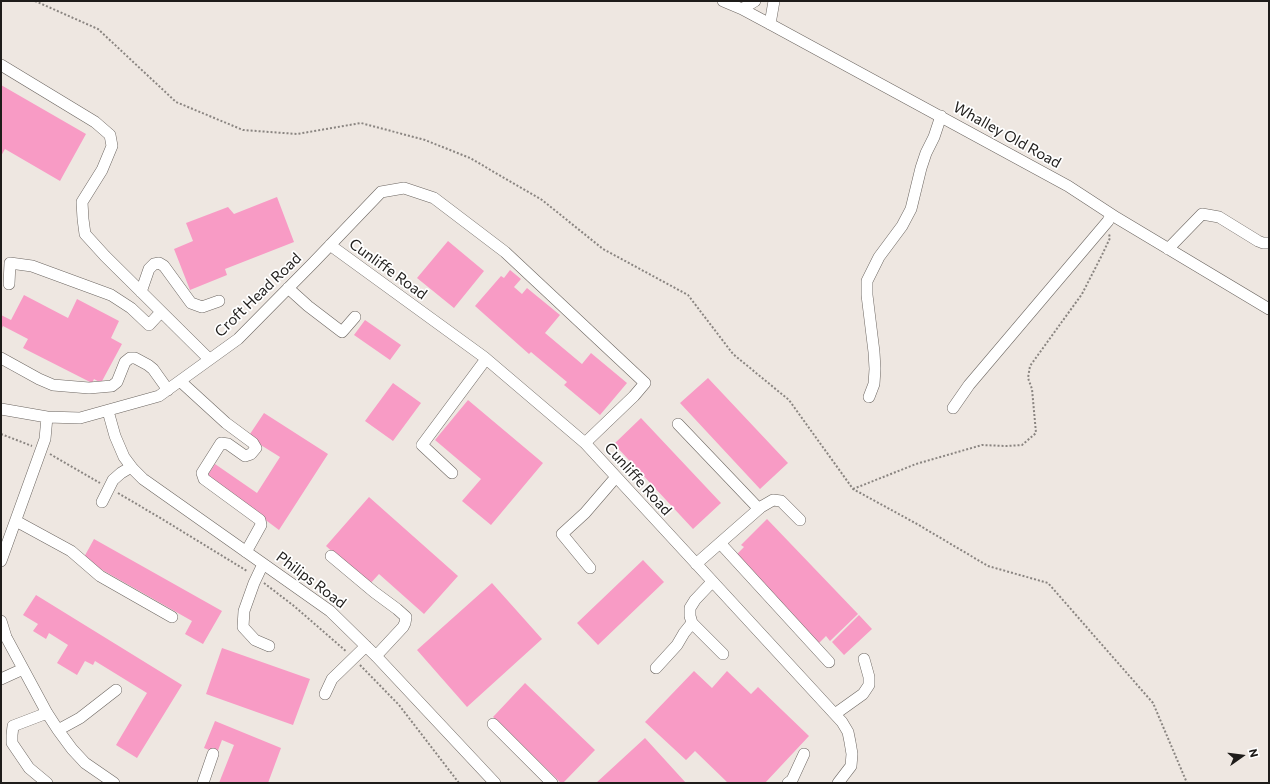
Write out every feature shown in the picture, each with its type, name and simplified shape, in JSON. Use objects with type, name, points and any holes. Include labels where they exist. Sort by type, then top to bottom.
[{"type":"street","name":"Whalley Old Road","points":[[723,1],[770,24],[1068,186],[1109,218],[1168,249],[1269,309]]},
{"type":"street","points":[[742,9],[755,1]]},
{"type":"street","points":[[770,24],[774,1]]},
{"type":"street","points":[[1,64],[95,122],[110,135],[112,146],[102,170],[82,202],[82,219],[85,234],[104,256],[209,359]]},
{"type":"street","points":[[869,397],[874,384],[875,369],[867,295],[867,281],[880,257],[902,226],[911,209],[921,168],[941,116]]},
{"type":"street","name":"Croft Head Road","points":[[1,409],[47,417],[80,418],[159,396],[238,339],[382,192],[404,188],[434,198],[505,252],[645,383],[634,396],[585,443]]},
{"type":"street","points":[[1168,249],[1202,214],[1219,217],[1258,241],[1269,243]]},
{"type":"street","points":[[953,408],[969,385],[1109,218]]},
{"type":"street","name":"Cunliffe Road","points":[[330,245],[486,359],[585,443],[842,722],[848,732],[852,754],[851,766],[838,783]]},
{"type":"street","points":[[9,284],[10,263],[32,266],[111,295],[131,308],[149,325],[161,312]]},
{"type":"street","points":[[138,290],[149,269],[154,264],[159,263],[164,266],[192,303],[202,307],[219,301]]},
{"type":"street","points":[[288,288],[308,306],[342,332],[356,317]]},
{"type":"street","points":[[1,358],[39,379],[53,384],[89,388],[112,386],[117,382],[125,362],[130,358],[135,358],[153,369],[168,390]]},
{"type":"street","points":[[452,473],[422,445],[486,359]]},
{"type":"street","points":[[180,381],[226,423],[253,443],[256,448],[251,454],[245,456],[228,444],[221,442],[202,473],[204,479],[260,520],[261,525],[246,552]]},
{"type":"street","name":"Philips Road","points":[[108,411],[115,436],[124,457],[131,467],[143,479],[330,611],[376,656],[489,781]]},
{"type":"street","points":[[1,561],[45,439],[47,417]]},
{"type":"street","points":[[678,424],[759,509]]},
{"type":"street","points":[[102,502],[116,477],[131,467]]},
{"type":"street","points":[[590,568],[562,534],[585,513],[616,477]]},
{"type":"street","points":[[696,564],[759,509],[773,500],[781,500],[800,520]]},
{"type":"street","points":[[16,521],[72,551],[100,576],[172,617]]},
{"type":"street","points":[[720,544],[829,662]]},
{"type":"street","points":[[331,556],[406,617],[405,623],[402,627],[376,656]]},
{"type":"street","points":[[263,564],[254,583],[244,611],[244,627],[255,640],[270,646]]},
{"type":"street","points":[[712,582],[695,600],[690,608],[690,616],[692,623],[723,654]]},
{"type":"street","points":[[1,621],[4,639],[58,730],[85,763],[114,783]]},
{"type":"street","points":[[656,668],[677,645],[692,623]]},
{"type":"street","points":[[325,694],[332,679],[366,646]]},
{"type":"street","points":[[835,714],[863,694],[869,685],[869,678],[864,659]]},
{"type":"street","points":[[1,679],[23,669]]},
{"type":"street","points":[[58,730],[80,718],[116,690]]},
{"type":"street","points":[[47,713],[13,726],[12,735],[12,743],[29,768],[47,783]]},
{"type":"street","points":[[493,724],[552,783]]},
{"type":"street","points":[[203,783],[213,754]]},
{"type":"street","points":[[791,780],[804,754]]},
{"type":"path","points":[[35,1],[98,28],[176,102],[243,130],[298,134],[361,123],[425,140],[470,158],[542,200],[603,249],[688,295],[734,354],[789,400],[853,489],[917,524],[988,566],[1048,583],[1153,703],[1187,783]]},
{"type":"path","points":[[853,489],[916,464],[982,445],[1022,445],[1036,433],[1032,389],[1028,378],[1030,366],[1082,294],[1110,238],[1109,218]]},
{"type":"path","points":[[1,434],[33,447]]},
{"type":"path","points":[[49,454],[102,484]]},
{"type":"path","points":[[115,491],[247,571]]},
{"type":"path","points":[[262,581],[294,606],[350,656]]},
{"type":"path","points":[[358,663],[399,705],[459,783]]},
{"type":"building","points":[[1,85],[86,134],[60,181],[5,149],[1,156]]},
{"type":"building","points":[[277,197],[294,242],[225,269],[227,275],[190,290],[174,249],[193,241],[186,223],[228,207],[234,214]]},
{"type":"building","points":[[448,241],[484,271],[454,308],[417,278]]},
{"type":"building","points":[[510,270],[521,279],[514,287],[522,294],[527,288],[560,315],[545,333],[582,364],[591,353],[627,383],[600,415],[564,385],[567,382],[531,352],[529,354],[475,306],[501,276],[504,278]]},
{"type":"building","points":[[24,295],[68,318],[77,299],[119,321],[111,338],[122,344],[101,383],[94,379],[92,383],[23,348],[28,339],[3,326],[1,330],[1,315],[11,320]]},
{"type":"building","points":[[365,320],[401,345],[390,360],[354,335]]},
{"type":"building","points":[[708,378],[788,463],[760,489],[680,403]]},
{"type":"building","points":[[393,383],[421,403],[393,441],[365,421]]},
{"type":"building","points":[[468,400],[543,463],[491,525],[462,501],[481,479],[435,440]]},
{"type":"building","points":[[264,413],[328,454],[279,530],[207,476],[215,464],[257,493],[280,457],[248,437]]},
{"type":"building","points":[[641,418],[721,503],[693,529],[614,444]]},
{"type":"building","points":[[369,497],[458,576],[424,614],[379,574],[369,585],[326,546]]},
{"type":"building","points":[[767,519],[858,614],[830,641],[826,636],[819,643],[762,583],[737,554],[744,547],[741,545]]},
{"type":"building","points":[[94,539],[222,611],[203,644],[185,634],[192,621],[83,559]]},
{"type":"building","points":[[643,560],[664,582],[598,645],[577,623]]},
{"type":"building","points":[[492,583],[542,639],[467,707],[417,650]]},
{"type":"building","points":[[36,595],[182,685],[137,758],[116,745],[147,693],[95,661],[93,665],[85,661],[77,675],[57,663],[68,645],[49,633],[46,639],[33,631],[38,624],[23,615]]},
{"type":"building","points":[[859,615],[872,629],[844,655],[832,642]]},
{"type":"building","points":[[222,648],[310,679],[293,725],[206,694]]},
{"type":"building","points":[[694,671],[712,688],[727,671],[751,694],[758,687],[809,736],[765,783],[728,783],[695,751],[686,760],[645,722]]},
{"type":"building","points":[[525,683],[595,750],[563,783],[561,783],[493,717]]},
{"type":"building","points":[[215,721],[281,748],[268,783],[219,783],[234,745],[222,740],[217,753],[204,748]]},
{"type":"building","points":[[645,738],[686,783],[596,783]]}]
